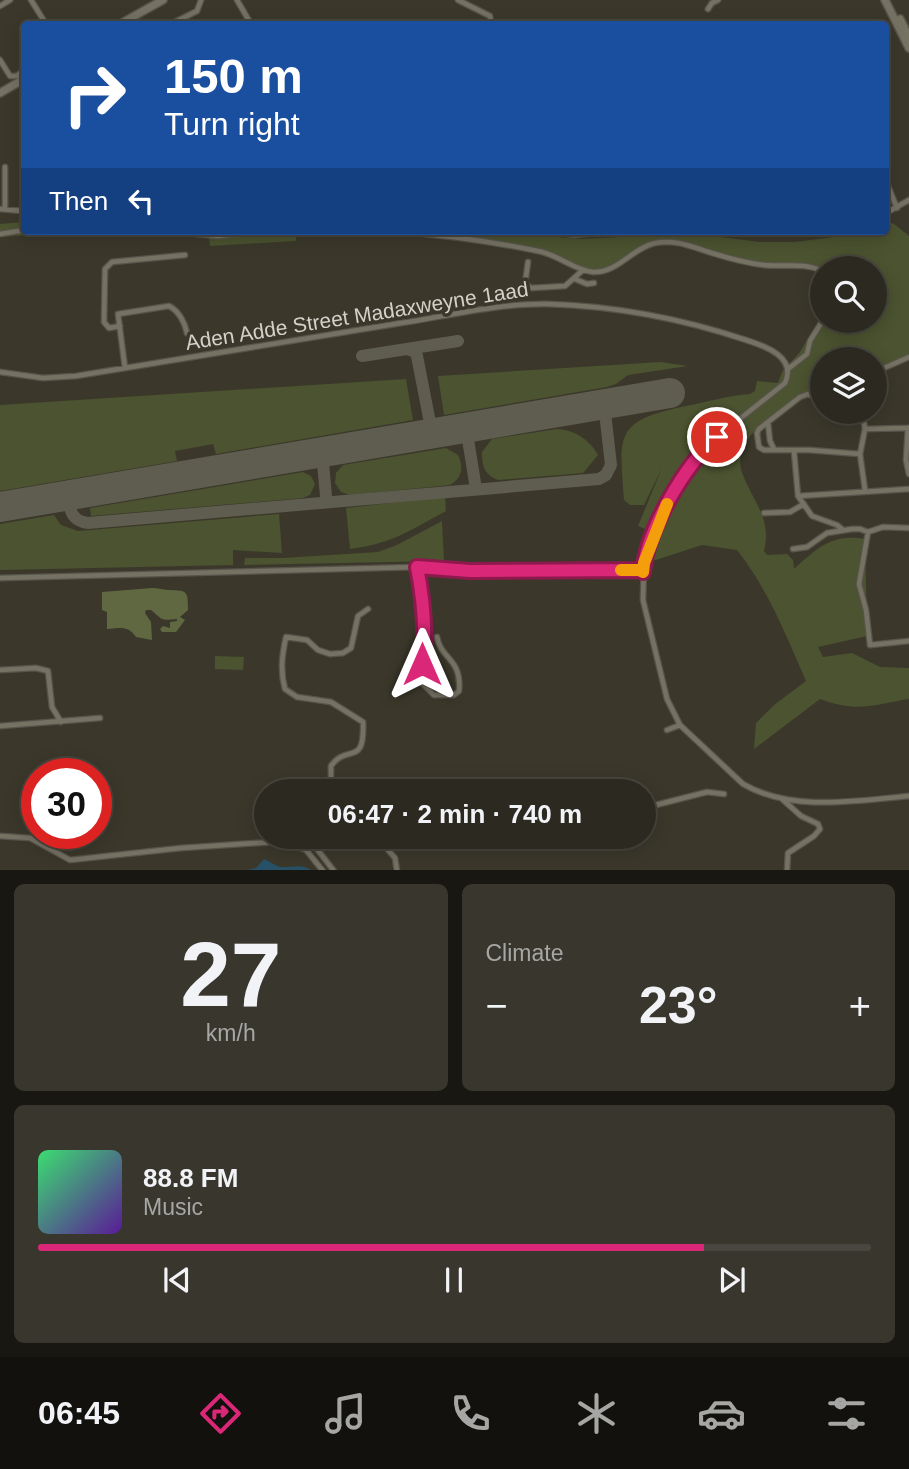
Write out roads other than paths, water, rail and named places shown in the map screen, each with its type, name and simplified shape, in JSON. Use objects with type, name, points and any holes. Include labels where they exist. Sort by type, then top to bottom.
[{"type":"main road","points":[[124,21],[153,2],[163,0]]},
{"type":"main road","points":[[885,0],[909,48]]},
{"type":"main road","points":[[890,0],[909,37]]},
{"type":"main road","points":[[0,93],[21,81]]},
{"type":"street","points":[[0,6],[10,0]]},
{"type":"street","points":[[31,0],[44,21]]},
{"type":"street","points":[[177,21],[197,11],[201,0]]},
{"type":"street","points":[[237,0],[249,21]]},
{"type":"street","points":[[458,0],[490,16],[492,21]]},
{"type":"street","points":[[708,9],[718,0]]},
{"type":"street","points":[[0,60],[10,76],[21,73]]},
{"type":"street","points":[[5,167],[2,209],[21,211]]},
{"type":"street","points":[[889,195],[897,208]]},
{"type":"street","points":[[889,212],[909,200]]},
{"type":"street","points":[[0,234],[21,230]]},
{"type":"street","points":[[208,235],[226,235]]},
{"type":"street","points":[[432,235],[537,251],[593,272],[608,270],[639,249],[668,241],[690,244],[719,255],[751,262],[810,267]]},
{"type":"street","points":[[120,326],[109,328],[104,322],[105,269],[112,262],[185,255]]},
{"type":"street","points":[[528,262],[527,287],[565,286],[583,270]]},
{"type":"street","points":[[575,279],[587,284],[594,283]]},
{"type":"street","name":"Aden Adde Street Madaxweyne 1aad","points":[[0,372],[28,377],[59,378],[511,306],[547,304],[620,311],[689,323],[767,348],[783,359],[788,369]]},
{"type":"street","points":[[125,368],[118,314],[167,306],[173,308],[186,324],[187,333]]},
{"type":"street","points":[[815,333],[807,354],[788,369],[780,388],[717,437],[694,461],[662,513],[644,563],[643,600],[667,699],[680,724],[743,784],[755,791],[778,797],[817,802],[909,796]]},
{"type":"street","points":[[887,367],[909,357]]},
{"type":"street","points":[[808,395],[800,397],[759,429],[757,438],[761,449],[860,454]]},
{"type":"street","points":[[768,423],[774,449]]},
{"type":"street","points":[[864,424],[860,454],[865,490]]},
{"type":"street","points":[[865,429],[908,428],[906,460],[909,474]]},
{"type":"street","points":[[794,451],[798,496],[813,516],[837,525],[844,531]]},
{"type":"street","points":[[798,496],[909,489]]},
{"type":"street","points":[[764,513],[790,512],[804,505]]},
{"type":"street","points":[[793,549],[807,547],[827,533],[860,529],[868,533],[883,527],[909,528]]},
{"type":"street","points":[[868,533],[859,584],[866,610],[870,646],[909,640]]},
{"type":"street","points":[[0,578],[417,567],[470,571],[643,572]]},
{"type":"street","points":[[417,567],[423,598],[423,684],[434,695],[454,695],[459,691],[461,678],[457,666],[439,645],[437,637]]},
{"type":"street","points":[[331,779],[331,766],[338,759],[357,753],[361,748],[363,722],[331,702],[297,697],[285,689],[282,654],[286,637],[307,640],[318,650],[330,654],[343,653],[351,648],[358,616],[368,608]]},
{"type":"street","points":[[0,670],[36,668],[48,671],[52,707],[61,722]]},
{"type":"street","points":[[0,726],[100,718]]},
{"type":"street","points":[[667,730],[680,724]]},
{"type":"street","points":[[656,805],[707,792],[724,794]]},
{"type":"street","points":[[778,797],[820,828],[814,836],[788,853],[787,870]]},
{"type":"street","points":[[0,836],[30,838],[70,860],[181,848],[289,843],[306,850],[323,870]]},
{"type":"street","points":[[317,849],[334,870]]},
{"type":"street","points":[[387,849],[395,858],[397,870]]},
{"type":"water","points":[[264,859],[281,867],[300,866],[311,870],[248,870],[256,868]]}]
